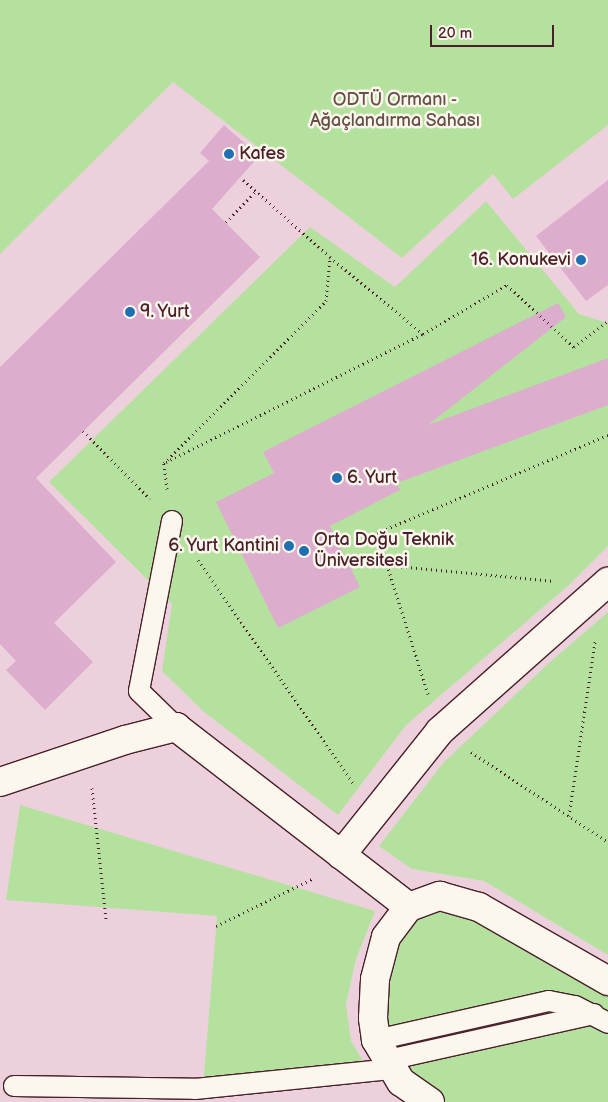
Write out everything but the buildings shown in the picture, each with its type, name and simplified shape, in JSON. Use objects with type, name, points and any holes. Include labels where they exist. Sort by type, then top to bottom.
[{"type":"street","points":[[345,858],[374,814],[440,731],[606,584]]},
{"type":"street","points":[[0,782],[176,727],[409,907]]},
{"type":"street","points":[[430,1102],[401,1082],[386,1056],[372,1018],[375,979],[386,937],[409,907],[440,896],[479,907],[608,981]]},
{"type":"lane","points":[[172,521],[139,691],[176,727]]},
{"type":"lane","points":[[14,1086],[195,1090],[386,1056],[549,1002],[575,1006],[601,1019]]},
{"type":"path","points":[[241,178],[330,257],[423,334]]},
{"type":"path","points":[[226,222],[256,191]]},
{"type":"path","points":[[164,463],[326,301],[330,257]]},
{"type":"path","points":[[164,463],[423,334],[507,285],[574,347],[608,321]]},
{"type":"path","points":[[83,431],[172,521],[374,814]]},
{"type":"path","points":[[376,533],[608,435]]},
{"type":"path","points":[[164,463],[172,521]]},
{"type":"path","points":[[386,565],[606,584],[569,816]]},
{"type":"path","points":[[88,753],[106,919]]},
{"type":"path","points":[[216,926],[345,858]]},
{"type":"shaded area","name":"Orta Doğu Teknik Üniversitesi","points":[[0,0],[608,0],[608,1102],[0,1102]]},
{"type":"green space","name":"ODTÜ Ormanı - Ağaçlandırma Sahası","points":[[0,0],[608,0],[608,125],[513,199],[493,174],[402,258],[173,82],[0,254]]},
{"type":"green space","points":[[486,201],[579,314],[608,323],[608,546],[570,584],[406,725],[338,815],[203,711],[162,671],[172,604],[49,482],[310,227],[395,287]]},
{"type":"green space","points":[[608,612],[608,955],[484,881],[412,869],[379,846],[444,762],[550,662]]},
{"type":"green space","points":[[20,805],[375,911],[356,959],[346,1004],[351,1041],[368,1069],[203,1087],[217,916],[6,900]]},
{"type":"green space","points":[[440,896],[608,981],[608,1102],[430,1102],[373,1018],[386,937]]},
{"type":"place","name":"Kafes","points":[[229,154]]},
{"type":"place","name":"16. Konukevi","points":[[581,260]]},
{"type":"place","name":"9. Yurt","points":[[130,312]]},
{"type":"place","name":"6. Yurt","points":[[337,478]]},
{"type":"place","name":"6. Yurt Kantini","points":[[289,546]]},
{"type":"place","name":"Orta Doğu Teknik Üniversitesi","points":[[304,551]]}]
